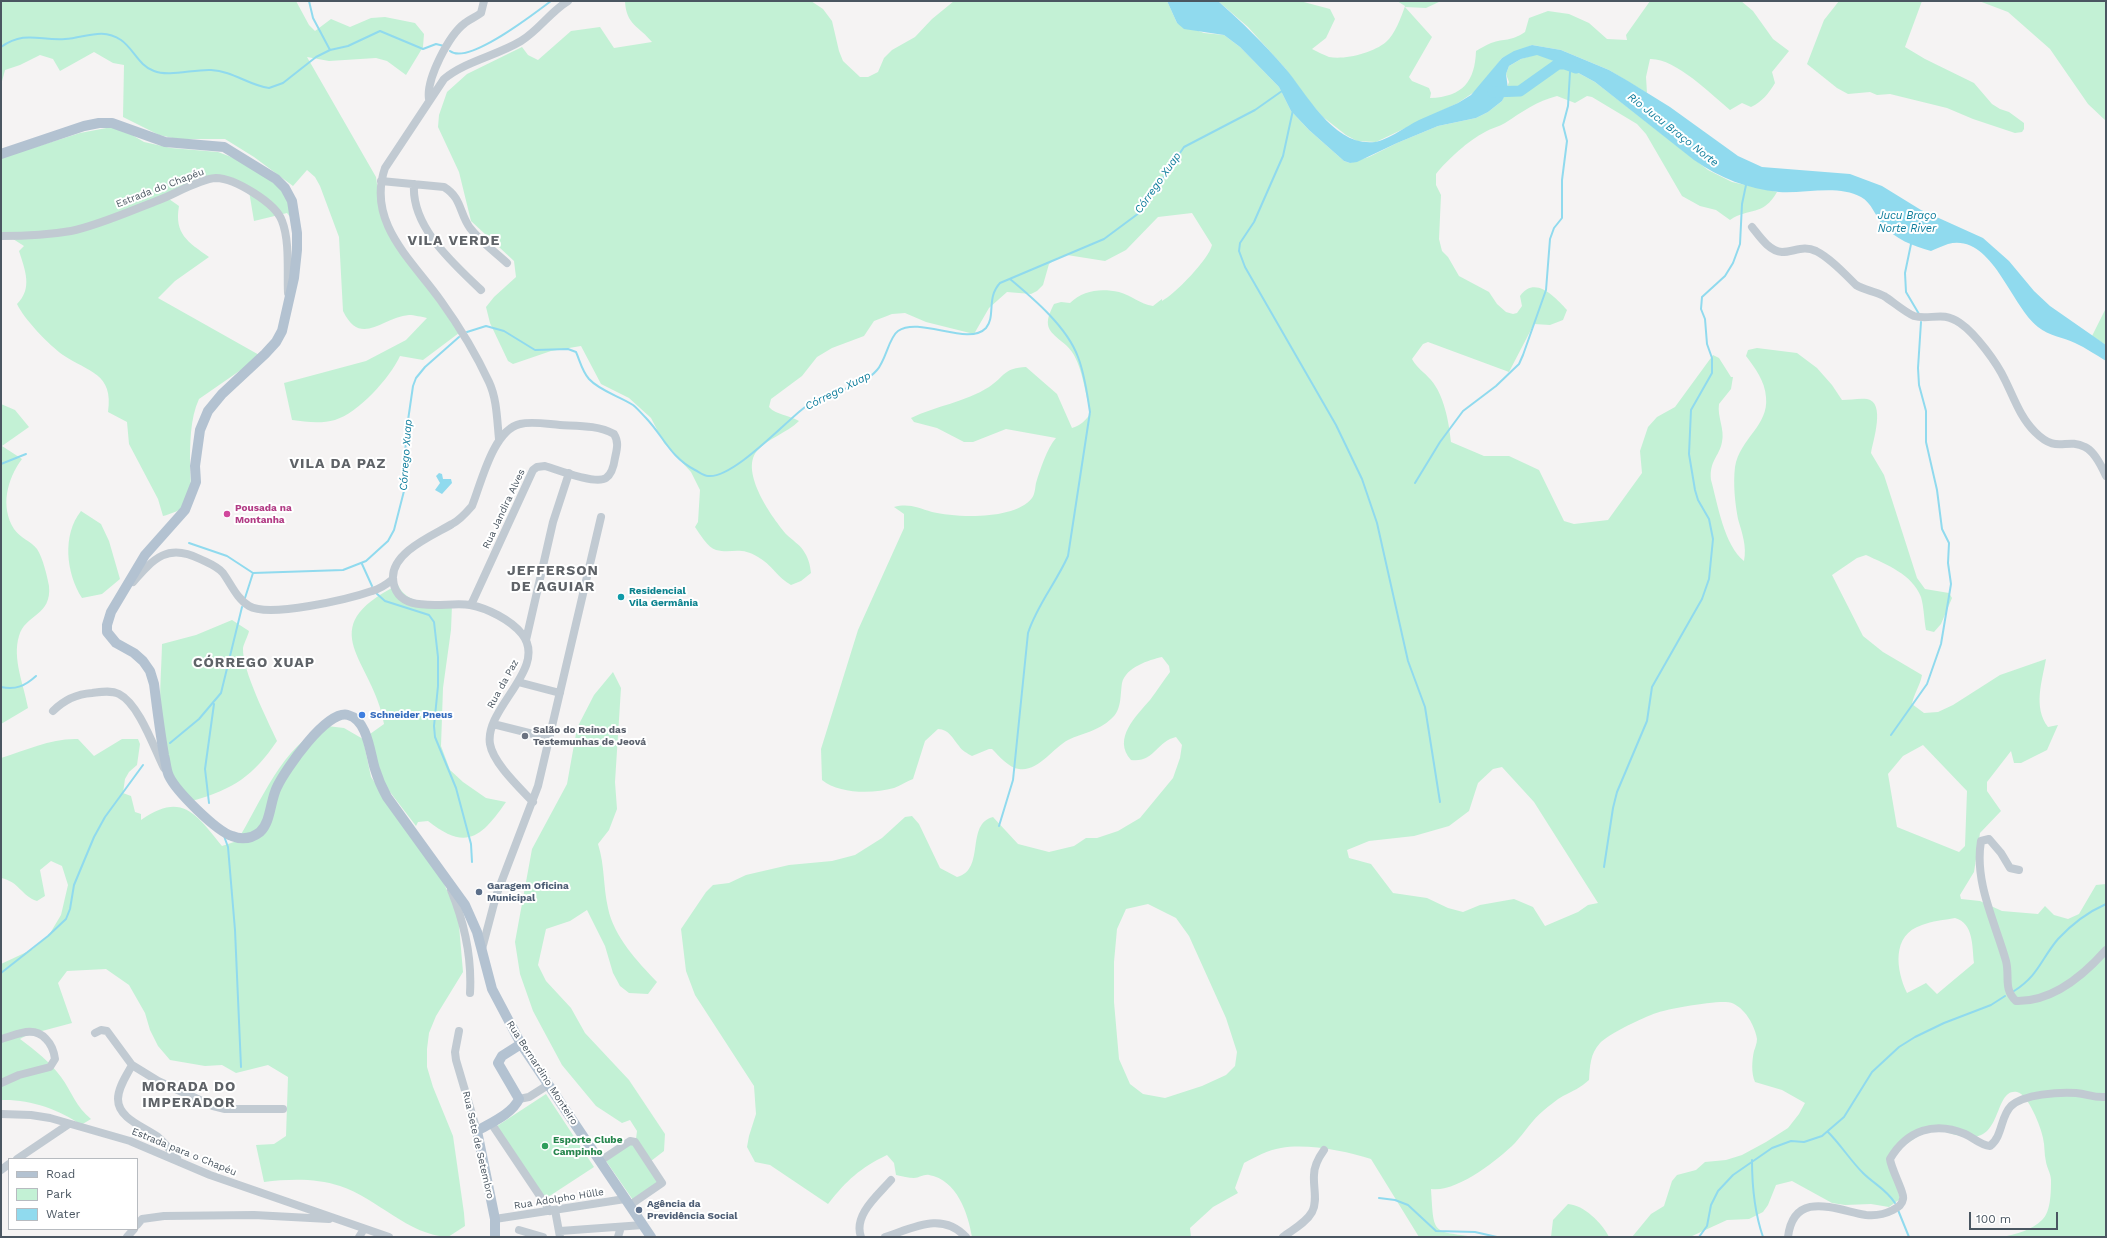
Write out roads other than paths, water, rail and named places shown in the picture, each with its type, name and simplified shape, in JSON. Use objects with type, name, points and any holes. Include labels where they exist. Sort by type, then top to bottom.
[{"type":"main road","points":[[1,154],[50,137],[99,123],[112,123],[125,126],[165,142],[224,147],[276,179],[289,194],[296,216],[298,233],[294,278],[288,300],[285,322],[276,342],[222,394],[208,411],[200,430],[195,466],[196,482],[189,502],[185,510],[145,555],[119,596],[111,612],[107,625],[107,632],[116,643],[143,661],[150,671],[154,684],[168,776]]},
{"type":"main road","name":"Rua Bernardino Monteiro","points":[[168,776],[179,790],[211,822],[230,836],[242,839],[251,838],[261,831],[267,821],[276,788],[302,749],[337,716],[347,714],[356,718],[363,728],[380,784],[387,797],[445,876],[472,920],[482,949],[492,989],[521,1044],[651,1237]]},
{"type":"main road","points":[[477,1131],[510,1111],[518,1099],[498,1063],[502,1056],[521,1044]]},
{"type":"main road","name":"Rua Sete de Setembro","points":[[477,1131],[495,1219],[495,1237]]},
{"type":"street","points":[[429,99],[428,90],[431,80],[452,38],[465,23],[481,13],[484,1]]},
{"type":"street","points":[[526,640],[521,633],[507,622],[471,605],[416,604],[406,600],[400,596],[393,579],[395,569],[401,558],[417,543],[452,524],[465,515],[472,506],[499,439],[495,399],[490,384],[452,316],[401,250],[383,215],[380,204],[381,181],[385,168],[415,125],[429,99],[444,79],[454,71],[507,49],[522,40],[568,1]]},
{"type":"street","name":"Estrada do Chapéu","points":[[1,236],[37,235],[77,230],[166,197],[206,180],[225,179],[235,183],[264,201],[280,215],[285,231],[288,300]]},
{"type":"street","points":[[381,181],[444,187],[451,191],[456,197],[470,228],[507,263]]},
{"type":"street","points":[[414,184],[413,192],[417,208],[433,238],[454,264],[481,290]]},
{"type":"street","points":[[1752,227],[1763,241],[1775,250],[1783,252],[1799,248],[1815,250],[1862,289],[1882,295],[1913,315],[1919,317],[1939,315],[1953,318],[1961,323],[1978,340],[2004,377],[2021,415],[2034,431],[2052,444],[2075,444],[2085,446],[2090,451],[2106,476]]},
{"type":"street","name":"Rua Jandira Alves","points":[[471,605],[533,470],[541,466],[594,480],[608,477],[613,466],[618,443],[614,434],[588,426],[527,423],[512,427],[499,439]]},
{"type":"street","name":"Rua da Paz","points":[[532,802],[492,752],[490,736],[493,724],[518,682],[528,659],[526,640],[553,522],[569,473]]},
{"type":"street","points":[[482,949],[496,896],[532,802],[560,693],[571,639],[601,517]]},
{"type":"street","points":[[119,596],[156,559],[166,553],[178,551],[192,555],[213,565],[222,572],[242,601],[251,607],[278,609],[326,603],[373,591],[393,579]]},
{"type":"street","points":[[518,682],[560,693]]},
{"type":"street","points":[[53,711],[62,702],[72,697],[110,692],[119,694],[134,709],[168,776]]},
{"type":"street","points":[[493,724],[549,738]]},
{"type":"street","points":[[2019,870],[2010,868],[2001,853],[1989,839],[1981,840],[1979,854],[1987,903],[2006,962],[2007,987],[2010,995],[2016,1001],[2028,1001],[2052,994],[2068,985],[2091,966],[2106,950]]},
{"type":"street","points":[[445,876],[464,928],[470,971],[470,993]]},
{"type":"street","points":[[95,1033],[101,1030],[107,1031],[132,1065],[158,1081],[219,1108],[283,1109]]},
{"type":"street","name":"Rua Sete de Setembro","points":[[459,1031],[455,1052],[456,1060],[477,1131]]},
{"type":"street","points":[[1,1039],[26,1032],[41,1034],[54,1051],[55,1059],[50,1067],[19,1075],[1,1083]]},
{"type":"street","points":[[132,1065],[120,1087],[118,1098],[119,1106],[128,1117],[160,1138],[179,1160]]},
{"type":"street","points":[[518,1099],[529,1097],[548,1085]]},
{"type":"street","points":[[1788,1237],[1790,1224],[1798,1214],[1807,1208],[1821,1205],[1867,1215],[1882,1214],[1899,1206],[1903,1200],[1903,1193],[1896,1180],[1890,1159],[1912,1136],[1923,1130],[1936,1127],[1948,1128],[1966,1134],[1984,1146],[1990,1146],[1996,1141],[2010,1107],[2018,1102],[2049,1093],[2078,1093],[2094,1098],[2106,1097]]},
{"type":"street","name":"Estrada para o Chapéu","points":[[1,1114],[31,1115],[50,1118],[130,1141],[179,1160],[210,1175],[334,1219]]},
{"type":"street","points":[[491,1123],[552,1210],[560,1234],[643,1225]]},
{"type":"street","points":[[18,1158],[69,1124]]},
{"type":"street","points":[[600,1161],[630,1141],[635,1142],[662,1183],[628,1202]]},
{"type":"street","points":[[1283,1237],[1306,1219],[1312,1212],[1314,1200],[1315,1165],[1324,1150]]},
{"type":"street","points":[[861,1237],[859,1231],[863,1214],[891,1180]]},
{"type":"street","name":"Rua Adolpho Hülle","points":[[495,1219],[552,1210],[628,1202]]},
{"type":"street","points":[[139,1219],[164,1216],[268,1216],[334,1219],[389,1237]]},
{"type":"street","points":[[885,1237],[934,1222],[951,1226],[966,1237]]},
{"type":"street","points":[[618,1237],[621,1227]]},
{"type":"street","points":[[359,1237],[364,1228]]},
{"type":"street","points":[[519,1230],[543,1237]]},
{"type":"water","name":"Jucu Braço Norte River","points":[[1167,1],[1218,1],[1253,33],[1277,59],[1323,117],[1347,136],[1360,141],[1375,142],[1386,139],[1419,120],[1458,103],[1471,95],[1502,58],[1514,51],[1532,45],[1561,50],[1609,70],[1628,81],[1670,107],[1738,156],[1762,167],[1850,174],[1882,186],[1921,210],[1983,238],[2009,261],[2034,291],[2050,306],[2106,345],[2106,361],[2079,345],[2038,327],[2028,317],[1999,273],[1977,249],[1963,244],[1948,244],[1931,251],[1911,244],[1888,230],[1880,221],[1871,206],[1861,197],[1852,193],[1831,190],[1788,192],[1768,191],[1735,182],[1694,160],[1595,82],[1562,64],[1537,55],[1521,59],[1509,66],[1506,74],[1508,89],[1502,101],[1488,112],[1476,118],[1438,126],[1357,162],[1350,163],[1344,161],[1309,130],[1291,111],[1279,87],[1240,47],[1224,35],[1184,29],[1177,23]]},
{"type":"water","points":[[439,473],[442,474],[443,479],[451,479],[452,483],[442,494],[435,490],[440,483],[436,476]]},
{"type":"waterway","points":[[309,1],[313,18],[330,50]]},
{"type":"waterway","points":[[450,51],[459,54],[486,45],[517,26],[551,1]]},
{"type":"waterway","points":[[1,47],[18,39],[33,37],[65,39],[93,34],[107,34],[114,36],[125,43],[144,65],[154,71],[160,73],[204,70],[219,71],[269,88],[283,83],[316,57],[330,50],[348,46],[380,31],[423,49],[436,44],[444,46]]},
{"type":"waterway","name":"Rio Jucu Braço Norte","points":[[1493,92],[1520,91],[1558,64],[1565,64],[1576,68]]},
{"type":"waterway","points":[[1415,483],[1440,442],[1463,411],[1496,386],[1519,364],[1523,355],[1546,290],[1550,239],[1554,228],[1562,218],[1562,180],[1567,141],[1563,125],[1568,106],[1570,72],[1573,68]]},
{"type":"waterway","name":"Córrego Xuap","points":[[467,332],[486,326],[504,331],[535,350],[568,349],[576,352],[589,379],[599,387],[635,407],[652,425],[679,459],[686,465],[705,475],[719,475],[731,469],[758,448],[805,407],[822,398],[862,382],[870,376],[880,366],[892,338],[898,331],[907,327],[918,327],[968,334],[978,333],[986,328],[989,323],[993,295],[1000,283],[1104,239],[1139,213],[1184,147],[1255,110],[1282,91]]},
{"type":"waterway","points":[[1293,110],[1283,156],[1254,222],[1240,243],[1239,251],[1245,267],[1336,425],[1362,479],[1377,523],[1408,661],[1425,707],[1440,802]]},
{"type":"waterway","points":[[1604,867],[1613,808],[1617,792],[1647,721],[1652,687],[1702,599],[1709,579],[1713,539],[1709,519],[1698,500],[1695,490],[1689,454],[1691,410],[1712,373],[1712,358],[1707,344],[1705,319],[1701,309],[1702,297],[1725,276],[1733,263],[1740,244],[1742,204],[1746,185]]},
{"type":"waterway","points":[[1911,244],[1905,273],[1906,292],[1919,314]]},
{"type":"waterway","points":[[999,826],[1013,780],[1028,633],[1041,603],[1068,556],[1090,412],[1086,384],[1073,346],[1049,314],[1010,279]]},
{"type":"waterway","points":[[1891,735],[1927,684],[1941,644],[1951,584],[1948,563],[1949,543],[1942,529],[1937,490],[1926,442],[1926,411],[1919,385],[1918,368],[1921,322]]},
{"type":"waterway","name":"Córrego Xuap","points":[[253,573],[343,570],[366,561],[388,541],[394,530],[404,491],[406,434],[413,386],[416,378],[425,367],[459,337]]},
{"type":"waterway","name":"Córrego Xuap","points":[[1,464],[26,454]]},
{"type":"waterway","points":[[189,543],[227,556],[253,573]]},
{"type":"waterway","points":[[362,564],[372,586]]},
{"type":"waterway","points":[[245,598],[253,573]]},
{"type":"waterway","points":[[376,593],[385,601],[429,615],[434,622],[438,657],[438,686],[434,726],[435,737],[456,788],[471,844],[472,862]]},
{"type":"waterway","points":[[170,743],[199,719],[221,693],[242,607]]},
{"type":"waterway","points":[[1,687],[11,688],[20,686],[36,676]]},
{"type":"waterway","points":[[209,803],[205,769],[214,704]]},
{"type":"waterway","points":[[1,973],[48,936],[66,919],[70,909],[74,885],[94,837],[105,817],[143,765]]},
{"type":"waterway","points":[[224,836],[228,847],[235,930],[241,1067]]},
{"type":"waterway","points":[[2014,991],[2029,979],[2052,946],[2063,934],[2086,915],[2106,904]]},
{"type":"waterway","points":[[1699,1237],[1707,1226],[1711,1205],[1718,1191],[1733,1175],[1772,1148],[1791,1141],[1804,1142],[1822,1136],[1844,1117],[1872,1072],[1899,1047],[1915,1037],[1944,1023],[1991,1005],[2005,996]]},
{"type":"waterway","points":[[1828,1132],[1858,1168],[1888,1194],[1895,1203]]},
{"type":"waterway","points":[[1752,1160],[1754,1199],[1757,1218],[1763,1237]]},
{"type":"waterway","points":[[1379,1198],[1395,1200],[1408,1205],[1436,1231],[1475,1232],[1497,1237]]},
{"type":"waterway","points":[[1898,1210],[1909,1237]]},
{"type":"place","name":"Pousada na Montanha","points":[[227,514]]},
{"type":"place","name":"Residencial Vila Germânia","points":[[621,597]]},
{"type":"place","name":"Schneider Pneus","points":[[362,715]]},
{"type":"place","name":"Salão do Reino das Testemunhas de Jeová","points":[[525,736]]},
{"type":"place","name":"Garagem Oficina Municipal","points":[[479,892]]},
{"type":"place","name":"Esporte Clube Campinho","points":[[545,1146]]},
{"type":"place","name":"Agência da Previdência Social","points":[[639,1210]]},
{"type":"district","name":"VILA VERDE","points":[[454,241]]},
{"type":"district","name":"VILA DA PAZ","points":[[338,464]]},
{"type":"district","name":"JEFFERSON DE AGUIAR","points":[[553,580]]},
{"type":"district","name":"CÓRREGO XUAP","points":[[254,663]]},
{"type":"district","name":"MORADA DO IMPERADOR","points":[[189,1096]]}]
